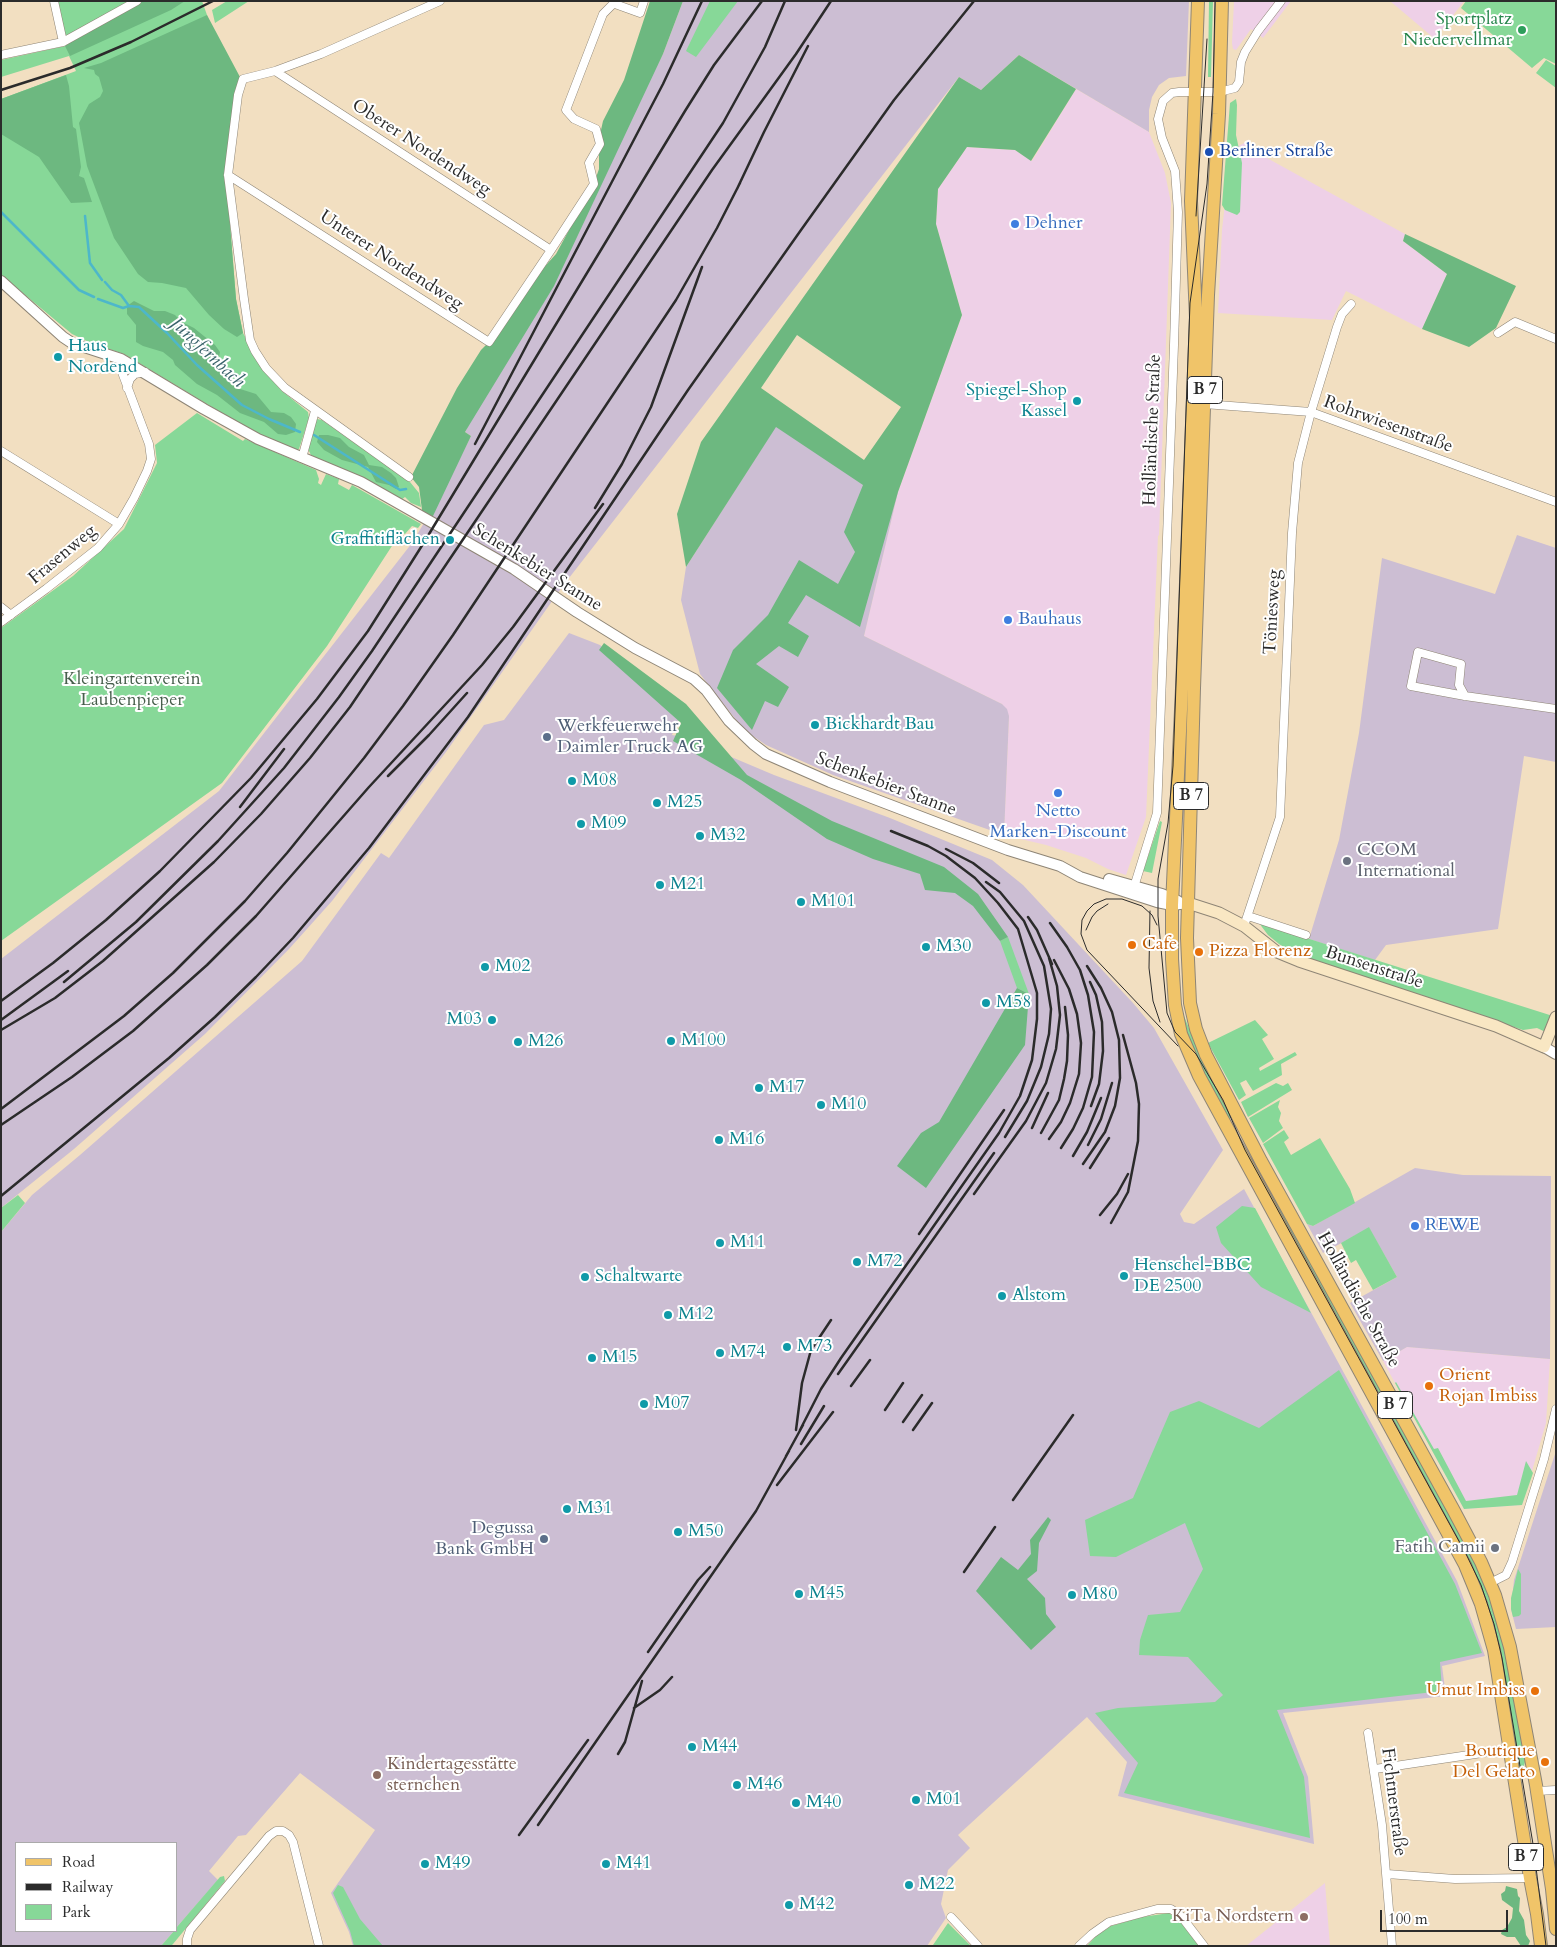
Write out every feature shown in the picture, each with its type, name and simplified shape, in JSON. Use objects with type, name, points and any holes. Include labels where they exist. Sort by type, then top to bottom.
[{"type":"main road","name":"B 7","points":[[1195,92],[1198,1]]},
{"type":"main road","name":"B 7","points":[[1219,92],[1222,1]]},
{"type":"main road","name":"Holländische Straße","points":[[1195,92],[1191,229],[1196,318],[1172,902],[1174,989],[1179,1026],[1186,1050],[1259,1189],[1465,1565],[1481,1604],[1494,1650],[1541,1946]]},
{"type":"main road","name":"Holländische Straße","points":[[1219,92],[1211,227],[1204,404],[1186,938],[1190,1003],[1196,1029],[1206,1055],[1261,1161],[1454,1512],[1490,1582],[1510,1647],[1552,1889],[1556,1930]]},
{"type":"main road","name":"Bunsenstraße","points":[[1188,903],[1246,921],[1277,952],[1290,958],[1496,1026],[1544,1047]]},
{"type":"main road","points":[[1544,1047],[1556,1017]]},
{"type":"main road","points":[[1512,1768],[1517,1774],[1523,1775],[1528,1774],[1532,1768]]},
{"type":"main road","name":"B 7","points":[[1530,1878],[1540,1880],[1552,1889]]},
{"type":"street","points":[[54,1],[63,42]]},
{"type":"street","points":[[1,55],[63,42],[137,1]]},
{"type":"street","points":[[409,477],[315,411],[276,380],[254,351],[250,340],[228,175],[238,95],[243,79],[274,71],[321,54],[440,1]]},
{"type":"street","points":[[552,250],[594,184],[589,163],[600,144],[596,129],[574,119],[566,110],[603,14],[615,2],[640,13],[644,1]]},
{"type":"street","points":[[1195,92],[1219,92],[1235,88],[1239,82],[1241,62],[1245,52],[1281,1]]},
{"type":"street","name":"Oberer Nordendweg","points":[[274,71],[552,250]]},
{"type":"street","name":"Holländische Straße","points":[[1134,887],[1157,813],[1178,212],[1174,171],[1162,138],[1158,119],[1163,101],[1172,93],[1195,92]]},
{"type":"street","name":"Unterer Nordendweg","points":[[228,175],[489,342],[520,294],[552,250]]},
{"type":"street","name":"Schenkebier Stanne","points":[[1,281],[63,337],[82,347],[122,359],[204,410],[258,439],[361,482],[514,569],[634,648],[694,679],[706,690],[729,721],[766,754],[1008,850],[1060,866],[1080,877],[1157,902],[1172,902]]},
{"type":"street","name":"Töniesweg","points":[[1246,921],[1280,817],[1295,481],[1311,412],[1336,327],[1342,314],[1351,304]]},
{"type":"street","points":[[1498,333],[1515,322],[1556,339]]},
{"type":"street","name":"Frasenweg","points":[[1,622],[98,548],[119,524],[134,498],[151,459],[149,444],[120,367],[122,359]]},
{"type":"street","points":[[127,388],[130,379],[135,374],[145,372]]},
{"type":"street","name":"Rohrwiesenstraße","points":[[1204,404],[1311,412],[1556,502]]},
{"type":"street","points":[[302,458],[315,411]]},
{"type":"street","points":[[1,451],[119,524]]},
{"type":"street","points":[[1,607],[11,615]]},
{"type":"street","points":[[1465,696],[1459,685],[1461,664],[1418,652],[1411,686],[1465,696],[1556,709]]},
{"type":"street","name":"Schenkebier Stanne","points":[[1060,866],[1068,866],[1162,894],[1172,902]]},
{"type":"street","points":[[1172,902],[1188,903]]},
{"type":"street","name":"Bunsenstraße","points":[[1246,921],[1306,935]]},
{"type":"street","name":"Bunsenstraße","points":[[1544,1047],[1556,1054]]},
{"type":"street","points":[[1490,1582],[1506,1575],[1512,1562],[1544,1459],[1556,1409]]},
{"type":"street","name":"Fichtnerstraße","points":[[1368,1733],[1387,1874],[1392,1946]]},
{"type":"street","points":[[1374,1769],[1510,1749]]},
{"type":"street","points":[[1536,1792],[1556,1790]]},
{"type":"street","points":[[187,1946],[190,1930],[269,1836],[276,1831],[283,1831],[289,1835],[293,1842],[318,1946]]},
{"type":"street","name":"Fichtnerstraße","points":[[1387,1874],[1455,1879],[1530,1878]]},
{"type":"street","points":[[1079,1946],[1109,1922],[1157,1909],[1171,1909],[1181,1916],[1204,1946]]},
{"type":"street","points":[[951,1917],[978,1946]]},
{"type":"shaded area","points":[[683,1],[1189,1],[1186,76],[1169,78],[1159,85],[1152,97],[1149,110],[1149,132],[1019,55],[981,90],[959,77],[562,587],[446,752],[332,901],[289,949],[205,1034],[74,1149],[1,1208],[1,959],[219,791],[412,543],[442,493],[471,436],[465,432],[663,54]]},
{"type":"shaded area","points":[[1234,1],[1291,1],[1263,38],[1251,29],[1236,50],[1233,49],[1232,43]]},
{"type":"shaded area","points":[[1390,1],[1464,1],[1435,39]]},
{"type":"shaded area","points":[[1076,89],[1149,132],[1165,173],[1171,203],[1159,535],[1146,817],[1126,875],[1108,869],[1086,858],[1046,845],[1004,835],[1009,716],[1002,704],[864,636],[898,492],[962,315],[936,224],[938,189],[967,147],[1015,150],[1032,161]]},
{"type":"shaded area","points":[[1246,142],[1256,152],[1405,234],[1403,241],[1447,274],[1422,329],[1346,291],[1332,320],[1218,313],[1222,230],[1231,150]]},
{"type":"shaded area","points":[[783,415],[898,492],[864,636],[1002,704],[1007,709],[1009,716],[1004,835],[833,775],[766,745],[744,730],[700,674],[681,600],[686,567]]},
{"type":"shaded area","points":[[1517,535],[1556,548],[1556,762],[1524,756],[1498,929],[1386,945],[1375,960],[1309,939],[1339,840],[1359,733],[1382,558],[1495,594]]},
{"type":"shaded area","points":[[569,633],[600,645],[680,717],[672,735],[684,737],[774,775],[890,818],[992,860],[1023,885],[1154,1028],[1223,1150],[1180,1214],[1184,1222],[1194,1224],[1244,1189],[1457,1581],[1485,1656],[1442,1666],[1446,1696],[1283,1713],[1308,1777],[1314,1844],[1118,1796],[1127,1762],[1087,1717],[958,1835],[970,1848],[948,1870],[941,1904],[946,1918],[927,1946],[353,1946],[349,1932],[331,1893],[375,1830],[300,1773],[246,1835],[238,1836],[209,1871],[218,1880],[178,1926],[178,1842],[15,1842],[15,1932],[173,1932],[161,1946],[1,1946],[1,1232],[32,1195],[302,961],[381,853],[389,858],[484,725],[504,720]]},
{"type":"shaded area","points":[[1415,1168],[1463,1175],[1551,1176],[1550,1359],[1407,1347],[1383,1361],[1350,1303],[1397,1277],[1369,1228],[1323,1253],[1307,1224],[1313,1226]]},
{"type":"shaded area","points":[[1407,1347],[1550,1359],[1546,1423],[1522,1505],[1464,1509],[1383,1361]]},
{"type":"shaded area","points":[[1556,1451],[1556,1627],[1516,1629],[1511,1609],[1514,1580]]},
{"type":"shaded area","name":"KiTa Nordstern","points":[[1325,1883],[1330,1946],[1246,1946]]},
{"type":"green space","points":[[52,1],[202,1],[207,15],[226,175],[236,299],[243,333],[264,371],[282,391],[308,412],[309,418],[299,449],[297,450],[260,436],[124,354],[91,343],[72,334],[1,275],[1,99],[76,71],[69,56],[1,77],[1,60],[65,46]]},
{"type":"green space","points":[[137,1],[185,1],[171,10],[70,56],[63,42]]},
{"type":"green space","points":[[227,1],[249,1],[215,23],[212,10]]},
{"type":"green space","points":[[650,1],[683,1],[663,54],[554,286],[465,432],[471,436],[433,516],[419,515],[422,510],[419,487],[411,477],[457,388],[520,294],[556,254],[593,186],[599,169],[599,139],[603,121],[624,80]]},
{"type":"green space","points":[[710,1],[738,1],[696,57],[686,51]]},
{"type":"green space","points":[[1209,1],[1213,1],[1211,77],[1208,77]]},
{"type":"green space","name":"Sportplatz Niedervellmar","points":[[1466,1],[1556,1],[1556,64],[1544,58],[1532,68],[1461,8]]},
{"type":"green space","points":[[207,15],[240,77],[226,175],[236,299],[243,333],[237,337],[224,329],[209,315],[186,288],[148,282],[138,274],[114,238],[87,166],[79,123],[89,104],[100,97],[103,91],[99,77],[95,74],[94,70],[84,68],[101,63]]},
{"type":"green space","points":[[1019,55],[1076,89],[1031,161],[1015,150],[967,147],[938,189],[936,224],[962,315],[898,492],[860,627],[806,595],[788,623],[809,636],[798,657],[779,646],[756,664],[789,687],[778,707],[765,701],[752,730],[717,688],[733,650],[768,615],[799,560],[838,584],[855,552],[844,532],[863,485],[776,427],[686,567],[677,514],[701,442],[959,77],[981,90]],"holes":[[[797,335],[901,407],[864,460],[761,388]]]},
{"type":"green space","points":[[1546,60],[1556,66],[1556,88],[1536,73]]},
{"type":"green space","points":[[66,75],[81,167],[79,176],[84,178],[92,202],[71,203],[39,157],[1,134],[1,99]]},
{"type":"green space","points":[[1236,99],[1236,135],[1242,163],[1240,212],[1237,215],[1225,210],[1222,205],[1230,103]]},
{"type":"green space","points":[[1405,234],[1516,286],[1496,328],[1469,347],[1422,329],[1447,274],[1403,241]]},
{"type":"green space","points":[[134,301],[154,311],[165,311],[175,315],[215,345],[220,352],[218,363],[224,376],[237,388],[256,394],[271,412],[284,413],[291,417],[296,424],[295,432],[286,435],[278,434],[264,422],[240,413],[217,395],[197,384],[163,352],[136,342],[136,325],[127,314],[127,306]]},
{"type":"green space","name":"Kleingartenverein Laubenpieper","points":[[197,413],[243,441],[245,439],[316,470],[319,479],[318,483],[321,485],[326,474],[339,479],[338,484],[349,490],[352,485],[421,524],[418,528],[412,526],[405,534],[401,532],[327,646],[222,783],[1,941],[1,628],[73,576],[124,529],[157,463],[155,445]]},
{"type":"green space","points":[[317,419],[322,420],[410,482],[419,493],[421,507],[411,503],[405,497],[401,500],[311,455],[308,449]]},
{"type":"green space","points":[[319,435],[340,438],[349,447],[364,455],[369,465],[382,467],[391,473],[396,478],[399,487],[396,489],[376,482],[368,467],[342,460],[324,450],[317,442]]},
{"type":"green space","points":[[604,643],[686,704],[747,775],[832,821],[944,867],[978,894],[1008,937],[1000,941],[973,906],[955,893],[925,890],[920,874],[873,859],[827,839],[741,780],[673,741],[681,723],[599,650]]},
{"type":"green space","points":[[1160,821],[1162,822],[1152,873],[1143,871]]},
{"type":"green space","points":[[1259,923],[1556,1017],[1556,1037],[1537,1028],[1523,1030],[1293,953],[1268,935]]},
{"type":"green space","points":[[1008,937],[1029,994],[1017,988],[1000,941]]},
{"type":"green space","points":[[1017,988],[1029,994],[1025,1045],[926,1188],[897,1166],[921,1133],[939,1122]]},
{"type":"green space","points":[[1182,1011],[1197,1048],[1234,1116],[1228,1119],[1189,1049]]},
{"type":"green space","points":[[1255,1020],[1268,1035],[1262,1039],[1274,1059],[1259,1068],[1260,1071],[1295,1052],[1297,1055],[1281,1064],[1282,1075],[1253,1091],[1246,1080],[1240,1083],[1246,1095],[1239,1100],[1208,1043]]},
{"type":"green space","points":[[1276,1083],[1283,1086],[1288,1083],[1292,1090],[1248,1117],[1241,1102]]},
{"type":"green space","points":[[1280,1100],[1278,1107],[1281,1113],[1279,1121],[1283,1128],[1263,1143],[1249,1118]]},
{"type":"green space","points":[[1284,1130],[1289,1138],[1284,1142],[1291,1155],[1320,1138],[1350,1189],[1355,1203],[1313,1226],[1307,1224],[1263,1144]]},
{"type":"green space","points":[[1268,1182],[1476,1561],[1498,1618],[1513,1687],[1525,1762],[1524,1766],[1519,1766],[1490,1619],[1262,1186]]},
{"type":"green space","points":[[18,1195],[25,1203],[1,1232],[1,1208]]},
{"type":"green space","points":[[1242,1206],[1255,1208],[1311,1313],[1261,1287],[1221,1243],[1216,1227]]},
{"type":"green space","points":[[1369,1227],[1397,1277],[1373,1290],[1356,1260],[1351,1263],[1341,1243]]},
{"type":"green space","points":[[1339,1370],[1455,1584],[1482,1653],[1440,1662],[1442,1691],[1277,1710],[1304,1777],[1310,1838],[1124,1793],[1138,1763],[1095,1713],[1118,1708],[1215,1702],[1223,1695],[1188,1657],[1139,1655],[1140,1640],[1148,1615],[1180,1612],[1203,1569],[1185,1523],[1116,1557],[1090,1556],[1085,1520],[1133,1498],[1170,1412],[1199,1401],[1259,1428]]},
{"type":"green space","points":[[1396,1382],[1434,1449],[1438,1448],[1466,1501],[1517,1495],[1526,1461],[1533,1473],[1522,1505],[1464,1509]]},
{"type":"green space","points":[[1048,1517],[1051,1520],[1039,1543],[1037,1571],[1027,1579],[1045,1598],[1046,1614],[1056,1627],[1031,1650],[976,1591],[1001,1557],[1018,1570],[1031,1554],[1030,1540]]},
{"type":"green space","points":[[1518,1569],[1521,1574],[1521,1614],[1513,1617],[1511,1598]]},
{"type":"green space","points":[[224,1876],[225,1881],[173,1944],[171,1946],[161,1946],[173,1932],[178,1932],[178,1926],[220,1877]]},
{"type":"green space","points":[[338,1885],[343,1887],[360,1919],[383,1946],[354,1946],[350,1931],[333,1893]]},
{"type":"green space","points":[[1506,1886],[1517,1889],[1520,1898],[1519,1911],[1524,1920],[1526,1935],[1530,1941],[1528,1946],[1521,1946],[1515,1937],[1507,1937],[1501,1934],[1512,1918],[1513,1908],[1502,1900],[1501,1894],[1505,1891]]},
{"type":"green space","points":[[1169,1913],[1181,1923],[1199,1946],[1087,1946],[1096,1936],[1111,1926],[1142,1917]]},
{"type":"green space","points":[[948,1923],[971,1946],[933,1945]]},
{"type":"waterway","points":[[1,212],[79,290],[94,297]]},
{"type":"waterway","name":"Jungfernbach","points":[[85,216],[90,263],[102,280]]},
{"type":"waterway","name":"Jungfernbach","points":[[105,282],[112,290],[121,295],[129,306],[139,307],[197,365],[242,405],[300,432]]},
{"type":"waterway","points":[[98,299],[123,308],[129,306]]},
{"type":"waterway","name":"Jungfernbach","points":[[314,435],[400,490],[406,489]]},
{"type":"tram line","points":[[1215,1],[1213,92],[1207,184],[1190,303],[1173,766],[1168,823],[1158,879],[1158,916],[1167,1013],[1175,1032],[1196,1054],[1223,1100],[1245,1150],[1466,1554],[1481,1585],[1494,1624],[1502,1658],[1533,1844],[1546,1946]]},
{"type":"tram line","points":[[1196,216],[1207,39]]},
{"type":"tram line","points":[[1157,925],[1152,915],[1142,906],[1122,899],[1106,899],[1094,904],[1087,911],[1082,920],[1081,934],[1087,950],[1178,1046]]},
{"type":"tram line","points":[[1086,930],[1097,911],[1108,904]]},
{"type":"tram line","points":[[1150,911],[1149,968],[1153,1001],[1160,1022]]},
{"type":"railway","points":[[1,90],[70,68],[131,42],[213,1]]},
{"type":"railway","points":[[475,444],[663,84],[702,1]]},
{"type":"railway","points":[[1,1001],[53,963],[106,920],[160,871],[251,778],[317,699],[368,631],[423,544],[685,111],[714,65],[762,1]]},
{"type":"railway","points":[[64,982],[136,922],[218,841],[284,768],[339,697],[372,651],[723,123],[765,47],[785,1]]},
{"type":"railway","points":[[1,1030],[55,998],[103,961],[214,862],[261,814],[310,758],[350,707],[712,170],[796,54],[831,1]]},
{"type":"railway","points":[[1,1196],[169,1058],[215,1017],[293,938],[369,848],[468,717],[688,390],[801,230],[894,100],[974,1]]},
{"type":"railway","points":[[737,189],[808,46]]},
{"type":"railway","points":[[1,1109],[124,1016],[173,973],[245,901],[287,853],[364,758],[453,635],[676,300],[740,183]]},
{"type":"railway","points":[[595,508],[622,464],[651,407],[702,267]]},
{"type":"railway","points":[[1,1125],[72,1077],[133,1031],[207,965],[256,916],[369,787],[482,665],[513,627],[603,504]]},
{"type":"railway","points":[[388,776],[467,693]]},
{"type":"railway","points":[[240,807],[284,749]]},
{"type":"railway","points":[[800,1430],[821,1389],[841,1358],[999,1133],[1020,1096],[1032,1060],[1037,1019],[1037,993],[1018,929],[975,878],[946,856],[928,846],[891,831]]},
{"type":"railway","points":[[946,849],[973,863],[999,883]]},
{"type":"railway","points":[[986,882],[1000,892],[1024,921],[1044,966],[1051,1009],[1049,1034],[1041,1067],[1027,1101],[1005,1137]]},
{"type":"railway","points":[[1028,917],[1037,930],[1052,964]]},
{"type":"railway","points":[[1050,923],[1080,970],[1088,995],[1094,1032],[1092,1077],[1083,1108],[1061,1148]]},
{"type":"railway","points":[[974,1194],[1026,1121],[1046,1083],[1056,1049],[1060,1015],[1057,986],[1049,958]]},
{"type":"railway","points":[[1049,1139],[1061,1122],[1070,1103],[1079,1074],[1081,1043],[1077,1014],[1069,989],[1054,960]]},
{"type":"railway","points":[[1083,1164],[1105,1132],[1115,1106],[1120,1078],[1119,1040],[1112,1012],[1101,988],[1087,966]]},
{"type":"railway","points":[[1,1020],[68,971]]},
{"type":"railway","points":[[1090,982],[1096,995],[1102,1022],[1103,1051],[1099,1084],[1091,1106]]},
{"type":"railway","points":[[1041,1133],[1059,1100],[1064,1079],[1068,1035],[1065,1007]]},
{"type":"railway","points":[[1111,1223],[1128,1192],[1138,1141],[1139,1104],[1136,1083],[1123,1035]]},
{"type":"railway","points":[[1088,1145],[1101,1119],[1112,1083]]},
{"type":"railway","points":[[1032,1128],[1048,1093]]},
{"type":"railway","points":[[1073,1156],[1087,1132],[1101,1098]]},
{"type":"railway","points":[[919,1234],[1004,1110]]},
{"type":"railway","points":[[1090,1168],[1109,1138]]},
{"type":"railway","points":[[838,1374],[994,1153]]},
{"type":"railway","points":[[1100,1215],[1117,1194],[1128,1174]]},
{"type":"railway","points":[[796,1430],[802,1383],[811,1350],[831,1320]]},
{"type":"railway","points":[[851,1386],[870,1360]]},
{"type":"railway","points":[[885,1410],[903,1383]]},
{"type":"railway","points":[[903,1422],[922,1395]]},
{"type":"railway","points":[[913,1430],[932,1403]]},
{"type":"railway","points":[[801,1444],[824,1406]]},
{"type":"railway","points":[[777,1485],[833,1412]]},
{"type":"railway","points":[[1013,1500],[1073,1415]]},
{"type":"railway","points":[[786,1456],[803,1425]]},
{"type":"railway","points":[[538,1825],[756,1511],[789,1451]]},
{"type":"railway","points":[[964,1572],[995,1527]]},
{"type":"railway","points":[[648,1652],[698,1580],[710,1567]]},
{"type":"railway","points":[[634,1708],[660,1690],[672,1677]]},
{"type":"railway","points":[[618,1754],[625,1742],[642,1681]]},
{"type":"railway","points":[[519,1835],[588,1740]]},
{"type":"place","name":"Sportplatz Niedervellmar","points":[[1522,30]]},
{"type":"place","name":"Berliner Straße","points":[[1209,152]]},
{"type":"place","name":"Dehner","points":[[1015,224]]},
{"type":"place","name":"Haus Nordend","points":[[58,357]]},
{"type":"place","name":"Spiegel-Shop Kassel","points":[[1077,401]]},
{"type":"place","name":"Graffitiflächen","points":[[450,540]]},
{"type":"place","name":"Bauhaus","points":[[1008,620]]},
{"type":"place","name":"Bickhardt Bau","points":[[815,725]]},
{"type":"place","name":"Werkfeuerwehr Daimler Truck AG","points":[[547,737]]},
{"type":"place","name":"M08","points":[[572,781]]},
{"type":"place","name":"Netto Marken-Discount","points":[[1058,793]]},
{"type":"place","name":"M25","points":[[657,803]]},
{"type":"place","name":"M09","points":[[581,824]]},
{"type":"place","name":"M32","points":[[700,836]]},
{"type":"place","name":"CCOM International","points":[[1347,861]]},
{"type":"place","name":"M21","points":[[660,885]]},
{"type":"place","name":"M101","points":[[801,902]]},
{"type":"place","name":"Cafe","points":[[1132,945]]},
{"type":"place","name":"M30","points":[[926,947]]},
{"type":"place","name":"Pizza Florenz","points":[[1199,952]]},
{"type":"place","name":"M02","points":[[485,967]]},
{"type":"place","name":"M58","points":[[986,1003]]},
{"type":"place","name":"M03","points":[[492,1020]]},
{"type":"place","name":"M100","points":[[671,1041]]},
{"type":"place","name":"M26","points":[[518,1042]]},
{"type":"place","name":"M17","points":[[759,1088]]},
{"type":"place","name":"M10","points":[[821,1105]]},
{"type":"place","name":"M16","points":[[719,1140]]},
{"type":"place","name":"REWE","points":[[1415,1226]]},
{"type":"place","name":"M11","points":[[720,1243]]},
{"type":"place","name":"M72","points":[[857,1262]]},
{"type":"place","name":"Henschel-BBC DE 2500","points":[[1124,1276]]},
{"type":"place","name":"Schaltwarte","points":[[585,1277]]},
{"type":"place","name":"Alstom","points":[[1002,1296]]},
{"type":"place","name":"M12","points":[[668,1315]]},
{"type":"place","name":"M73","points":[[787,1347]]},
{"type":"place","name":"M74","points":[[720,1353]]},
{"type":"place","name":"M15","points":[[592,1358]]},
{"type":"place","name":"Orient Rojan Imbiss","points":[[1429,1386]]},
{"type":"place","name":"M07","points":[[644,1404]]},
{"type":"place","name":"M31","points":[[567,1509]]},
{"type":"place","name":"M50","points":[[678,1532]]},
{"type":"place","name":"Degussa Bank GmbH","points":[[544,1539]]},
{"type":"place","name":"Fatih Camii","points":[[1495,1548]]},
{"type":"place","name":"M45","points":[[799,1594]]},
{"type":"place","name":"M80","points":[[1072,1595]]},
{"type":"place","name":"Umut Imbiss","points":[[1535,1691]]},
{"type":"place","name":"M44","points":[[692,1747]]},
{"type":"place","name":"Boutique Del Gelato","points":[[1545,1762]]},
{"type":"place","name":"Kindertagesstätte sternchen","points":[[377,1775]]},
{"type":"place","name":"M46","points":[[737,1785]]},
{"type":"place","name":"M01","points":[[916,1800]]},
{"type":"place","name":"M40","points":[[796,1803]]},
{"type":"place","name":"M49","points":[[425,1864]]},
{"type":"place","name":"M41","points":[[606,1864]]},
{"type":"place","name":"M22","points":[[909,1885]]},
{"type":"place","name":"M42","points":[[789,1905]]},
{"type":"place","name":"KiTa Nordstern","points":[[1304,1917]]}]
